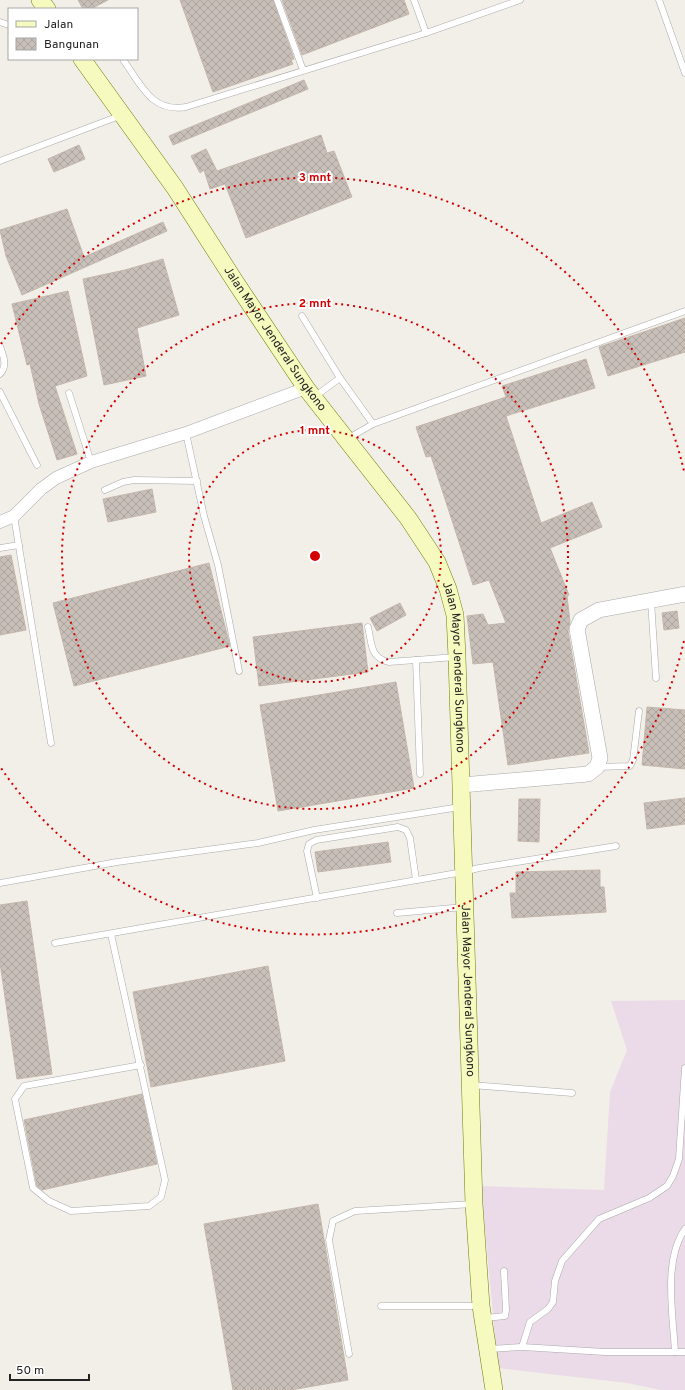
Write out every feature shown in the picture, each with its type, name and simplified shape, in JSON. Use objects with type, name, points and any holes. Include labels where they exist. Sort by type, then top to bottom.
[{"type":"main road","name":"Jalan Mayor Jenderal Sungkono","points":[[83,60],[175,188],[236,283],[310,393],[408,518],[437,562],[448,589],[455,615],[457,657],[463,807],[463,872],[474,1204],[482,1312],[489,1349],[494,1390]]},
{"type":"street","points":[[0,522],[14,516],[41,489],[56,478],[91,462],[310,393]]},
{"type":"street","points":[[462,785],[588,774],[597,767],[600,758],[577,629],[581,620],[599,610],[685,594]]},
{"type":"lane","points":[[277,0],[303,70]]},
{"type":"lane","points":[[414,0],[426,33]]},
{"type":"lane","points":[[124,61],[151,98],[160,105],[175,109],[186,107],[426,33],[520,0]]},
{"type":"lane","points":[[659,0],[685,73]]},
{"type":"lane","points":[[0,161],[122,115]]},
{"type":"lane","points":[[347,439],[373,424],[685,311]]},
{"type":"lane","points":[[302,316],[340,378],[373,424]]},
{"type":"lane","points":[[0,346],[4,363],[3,371],[0,374]]},
{"type":"lane","points":[[310,393],[340,378]]},
{"type":"lane","points":[[0,392],[37,465]]},
{"type":"lane","points":[[69,393],[91,462]]},
{"type":"lane","points":[[186,433],[218,565],[239,671]]},
{"type":"lane","points":[[104,490],[123,482],[134,480],[197,481]]},
{"type":"lane","points":[[14,516],[51,743]]},
{"type":"lane","points":[[0,548],[19,545]]},
{"type":"lane","points":[[651,601],[656,678]]},
{"type":"lane","points":[[368,627],[374,653],[380,660],[389,662],[457,657]]},
{"type":"lane","points":[[416,660],[420,774]]},
{"type":"lane","points":[[597,767],[630,766],[633,760],[639,711]]},
{"type":"lane","points":[[0,883],[117,862],[258,843],[314,830],[463,807]]},
{"type":"lane","points":[[317,898],[306,851],[309,844],[316,840],[398,827],[406,830],[410,838],[416,880]]},
{"type":"lane","points":[[55,943],[317,898],[479,868],[616,846]]},
{"type":"lane","points":[[397,913],[464,907]]},
{"type":"lane","points":[[111,934],[141,1064],[165,1180],[161,1197],[149,1206],[71,1211],[49,1202],[34,1188],[15,1099],[24,1086],[141,1064]]},
{"type":"lane","points":[[522,1347],[530,1322],[548,1309],[553,1302],[555,1281],[562,1261],[599,1219],[649,1198],[667,1186],[674,1176],[679,1159],[685,1068]]},
{"type":"lane","points":[[469,1085],[572,1093]]},
{"type":"lane","points":[[349,1354],[329,1240],[333,1221],[355,1211],[474,1204]]},
{"type":"lane","points":[[675,1352],[671,1266],[679,1238],[685,1229]]},
{"type":"lane","points":[[381,1306],[482,1312],[505,1316],[504,1271]]},
{"type":"lane","points":[[489,1349],[522,1347],[605,1352],[685,1352]]},
{"type":"shaded area","points":[[685,1000],[685,1390],[661,1390],[627,1383],[498,1368],[481,1186],[604,1190],[610,1092],[627,1050],[611,1001]]},
{"type":"building","points":[[78,0],[108,0],[93,8],[82,8]]},
{"type":"building","points":[[180,0],[273,0],[294,59],[291,60],[293,64],[213,92]]},
{"type":"building","points":[[282,0],[404,0],[409,14],[302,55]]},
{"type":"building","points":[[304,80],[308,89],[173,145],[169,136]]},
{"type":"building","points":[[321,135],[327,153],[334,151],[352,197],[246,238],[225,184],[210,189],[204,170],[200,173],[191,156],[206,149],[217,171]]},
{"type":"building","points":[[79,145],[85,159],[54,172],[48,159]]},
{"type":"building","points":[[67,209],[84,257],[163,222],[167,231],[22,295],[6,256],[0,230]]},
{"type":"building","points":[[163,259],[179,315],[137,328],[146,376],[104,385],[83,279],[125,270]]},
{"type":"building","points":[[68,291],[87,376],[55,386],[77,454],[57,460],[39,404],[30,364],[27,365],[12,304]]},
{"type":"building","points":[[685,318],[685,352],[608,376],[599,347]]},
{"type":"building","points":[[586,359],[595,388],[506,416],[541,523],[592,502],[602,527],[550,548],[569,595],[567,596],[570,622],[568,631],[589,753],[508,765],[493,662],[473,664],[467,616],[483,614],[488,625],[506,623],[489,580],[473,585],[431,456],[426,457],[416,427],[506,397],[502,386]]},
{"type":"building","points":[[152,489],[156,512],[108,522],[103,499]]},
{"type":"building","points":[[11,555],[26,630],[0,635],[0,557]]},
{"type":"building","points":[[209,563],[230,646],[74,686],[53,603]]},
{"type":"building","points":[[400,603],[406,615],[377,631],[370,618]]},
{"type":"building","points":[[677,611],[679,628],[664,630],[662,613]]},
{"type":"building","points":[[362,623],[368,672],[259,686],[253,637]]},
{"type":"building","points":[[396,682],[414,788],[278,811],[260,705]]},
{"type":"building","points":[[647,707],[685,710],[685,769],[642,765]]},
{"type":"building","points":[[685,798],[685,824],[647,829],[644,803]]},
{"type":"building","points":[[519,799],[540,799],[539,842],[518,841]]},
{"type":"building","points":[[388,842],[391,862],[318,872],[315,852]]},
{"type":"building","points":[[600,870],[600,887],[604,887],[606,912],[512,918],[510,893],[516,893],[516,872]]},
{"type":"building","points":[[27,901],[52,1074],[17,1079],[0,963],[0,905]]},
{"type":"building","points":[[268,966],[285,1061],[151,1087],[133,992]]},
{"type":"building","points":[[142,1094],[157,1164],[42,1190],[37,1186],[24,1120]]},
{"type":"building","points":[[318,1204],[348,1380],[291,1390],[233,1390],[204,1224]]}]
